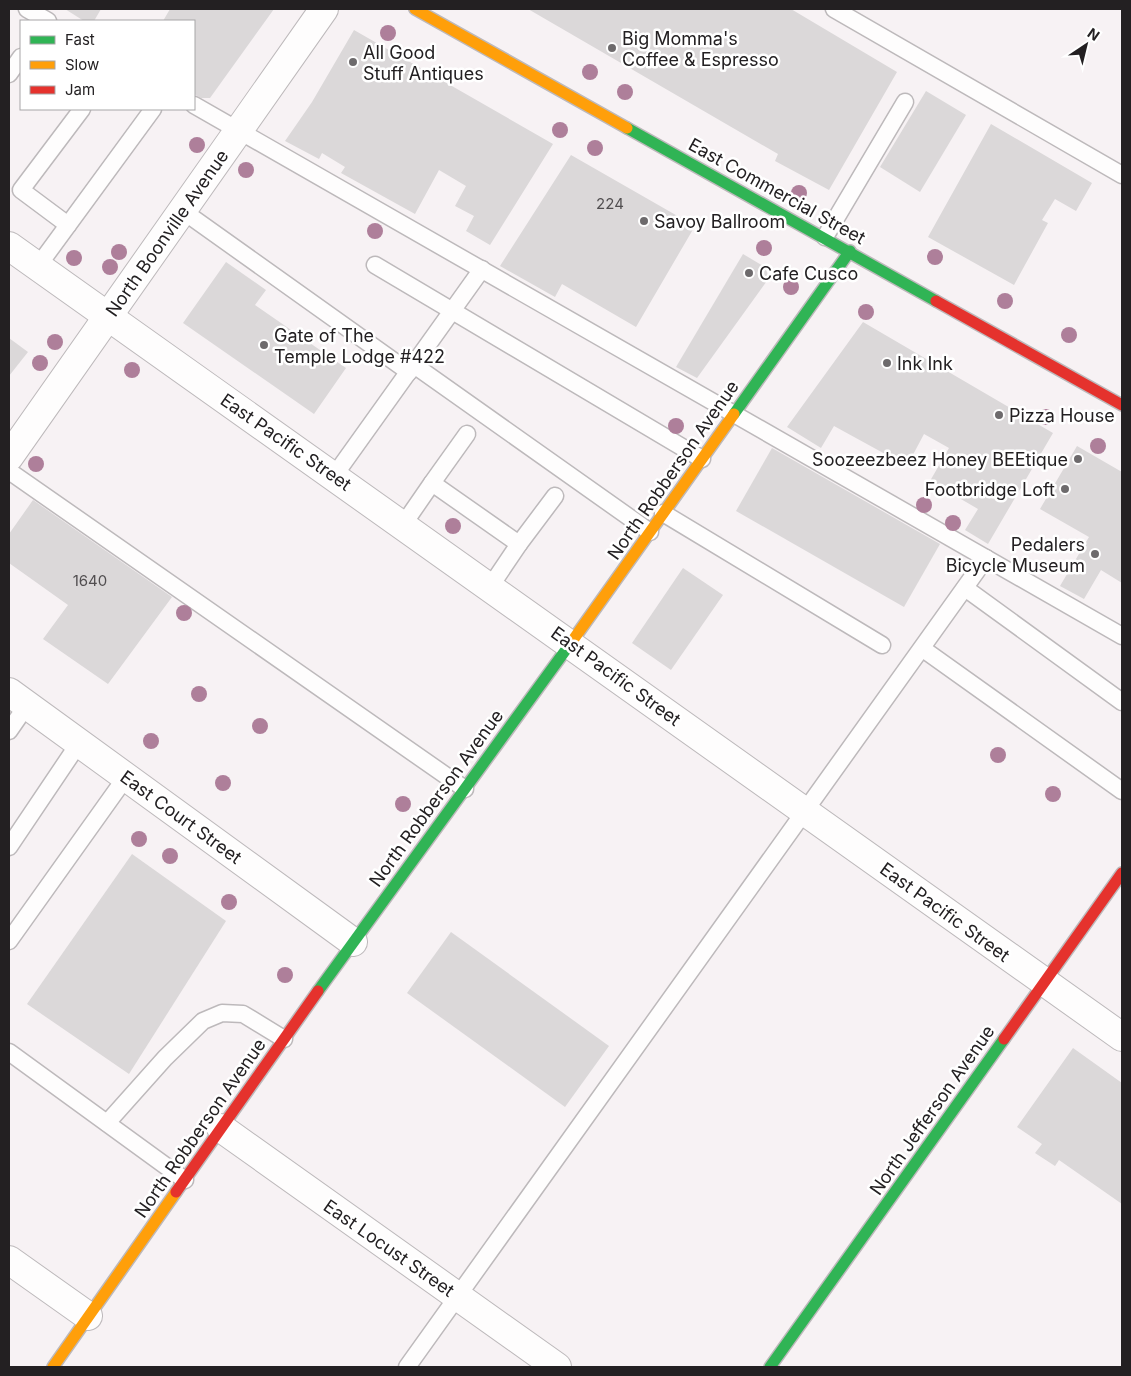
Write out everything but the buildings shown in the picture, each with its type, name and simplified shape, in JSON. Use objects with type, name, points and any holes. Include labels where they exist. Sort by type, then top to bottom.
[{"type":"street","name":"North Boonville Avenue","points":[[9,457],[324,9]]},
{"type":"street","name":"East Commercial Street","points":[[415,9],[1122,405]]},
{"type":"street","name":"East Pacific Street","points":[[9,246],[403,524],[1122,1037]]},
{"type":"street","name":"North Robberson Avenue","points":[[53,1367],[353,942],[570,644],[850,251]]},
{"type":"street","name":"East Court Street","points":[[18,699],[353,942]]},
{"type":"street","name":"North Jefferson Avenue","points":[[770,1367],[1122,873]]},
{"type":"street","name":"East Locust Street","points":[[221,1128],[557,1367]]},
{"type":"street","points":[[9,1260],[88,1316]]},
{"type":"lane","points":[[27,9],[46,20]]},
{"type":"lane","points":[[834,9],[1122,175]]},
{"type":"lane","points":[[9,74],[20,58]]},
{"type":"lane","points":[[825,237],[905,102]]},
{"type":"lane","points":[[195,106],[1122,636]]},
{"type":"lane","points":[[68,225],[21,190],[81,110]]},
{"type":"lane","points":[[38,266],[152,110]]},
{"type":"lane","points":[[183,211],[650,532]]},
{"type":"lane","points":[[374,265],[702,459]]},
{"type":"lane","points":[[334,476],[482,269]]},
{"type":"lane","points":[[403,524],[467,434]]},
{"type":"lane","points":[[9,471],[465,789]]},
{"type":"lane","points":[[432,482],[519,544]]},
{"type":"lane","points":[[490,586],[555,496]]},
{"type":"lane","points":[[664,513],[882,645]]},
{"type":"lane","points":[[407,1367],[923,649],[986,558]]},
{"type":"lane","points":[[965,588],[1122,702]]},
{"type":"lane","points":[[923,649],[1122,791]]},
{"type":"lane","points":[[9,731],[18,699]]},
{"type":"lane","points":[[9,847],[79,743]]},
{"type":"lane","points":[[9,941],[126,777]]},
{"type":"lane","points":[[107,1123],[165,1058],[203,1021],[222,1013],[243,1014],[284,1039]]},
{"type":"lane","points":[[9,1052],[185,1180]]},
{"type":"traffic: fast","points":[[627,128],[936,301]]},
{"type":"traffic: fast","points":[[734,414],[850,251]]},
{"type":"traffic: fast","points":[[318,991],[573,640]]},
{"type":"traffic: fast","points":[[770,1367],[1004,1039]]},
{"type":"traffic: slow","points":[[415,9],[627,128]]},
{"type":"traffic: slow","points":[[573,640],[734,414]]},
{"type":"traffic: slow","points":[[53,1367],[176,1192]]},
{"type":"traffic: jam","points":[[936,301],[1122,405]]},
{"type":"traffic: jam","points":[[1004,1039],[1122,873]]},
{"type":"traffic: jam","points":[[176,1192],[318,991]]},
{"type":"place","name":"Big Momma's Coffee & Espresso","points":[[612,48]]},
{"type":"place","name":"All Good Stuff Antiques","points":[[353,62]]},
{"type":"place","name":"Savoy Ballroom","points":[[644,221]]},
{"type":"place","name":"Cafe Cusco","points":[[749,273]]},
{"type":"place","name":"Gate of The Temple Lodge #422","points":[[264,345]]},
{"type":"place","name":"Ink Ink","points":[[887,363]]},
{"type":"place","name":"Pizza House","points":[[999,415]]},
{"type":"place","name":"Soozeezbeez Honey BEEtique","points":[[1078,459]]},
{"type":"place","name":"Footbridge Loft","points":[[1065,489]]},
{"type":"place","name":"Pedalers Bicycle Museum","points":[[1095,554]]}]
